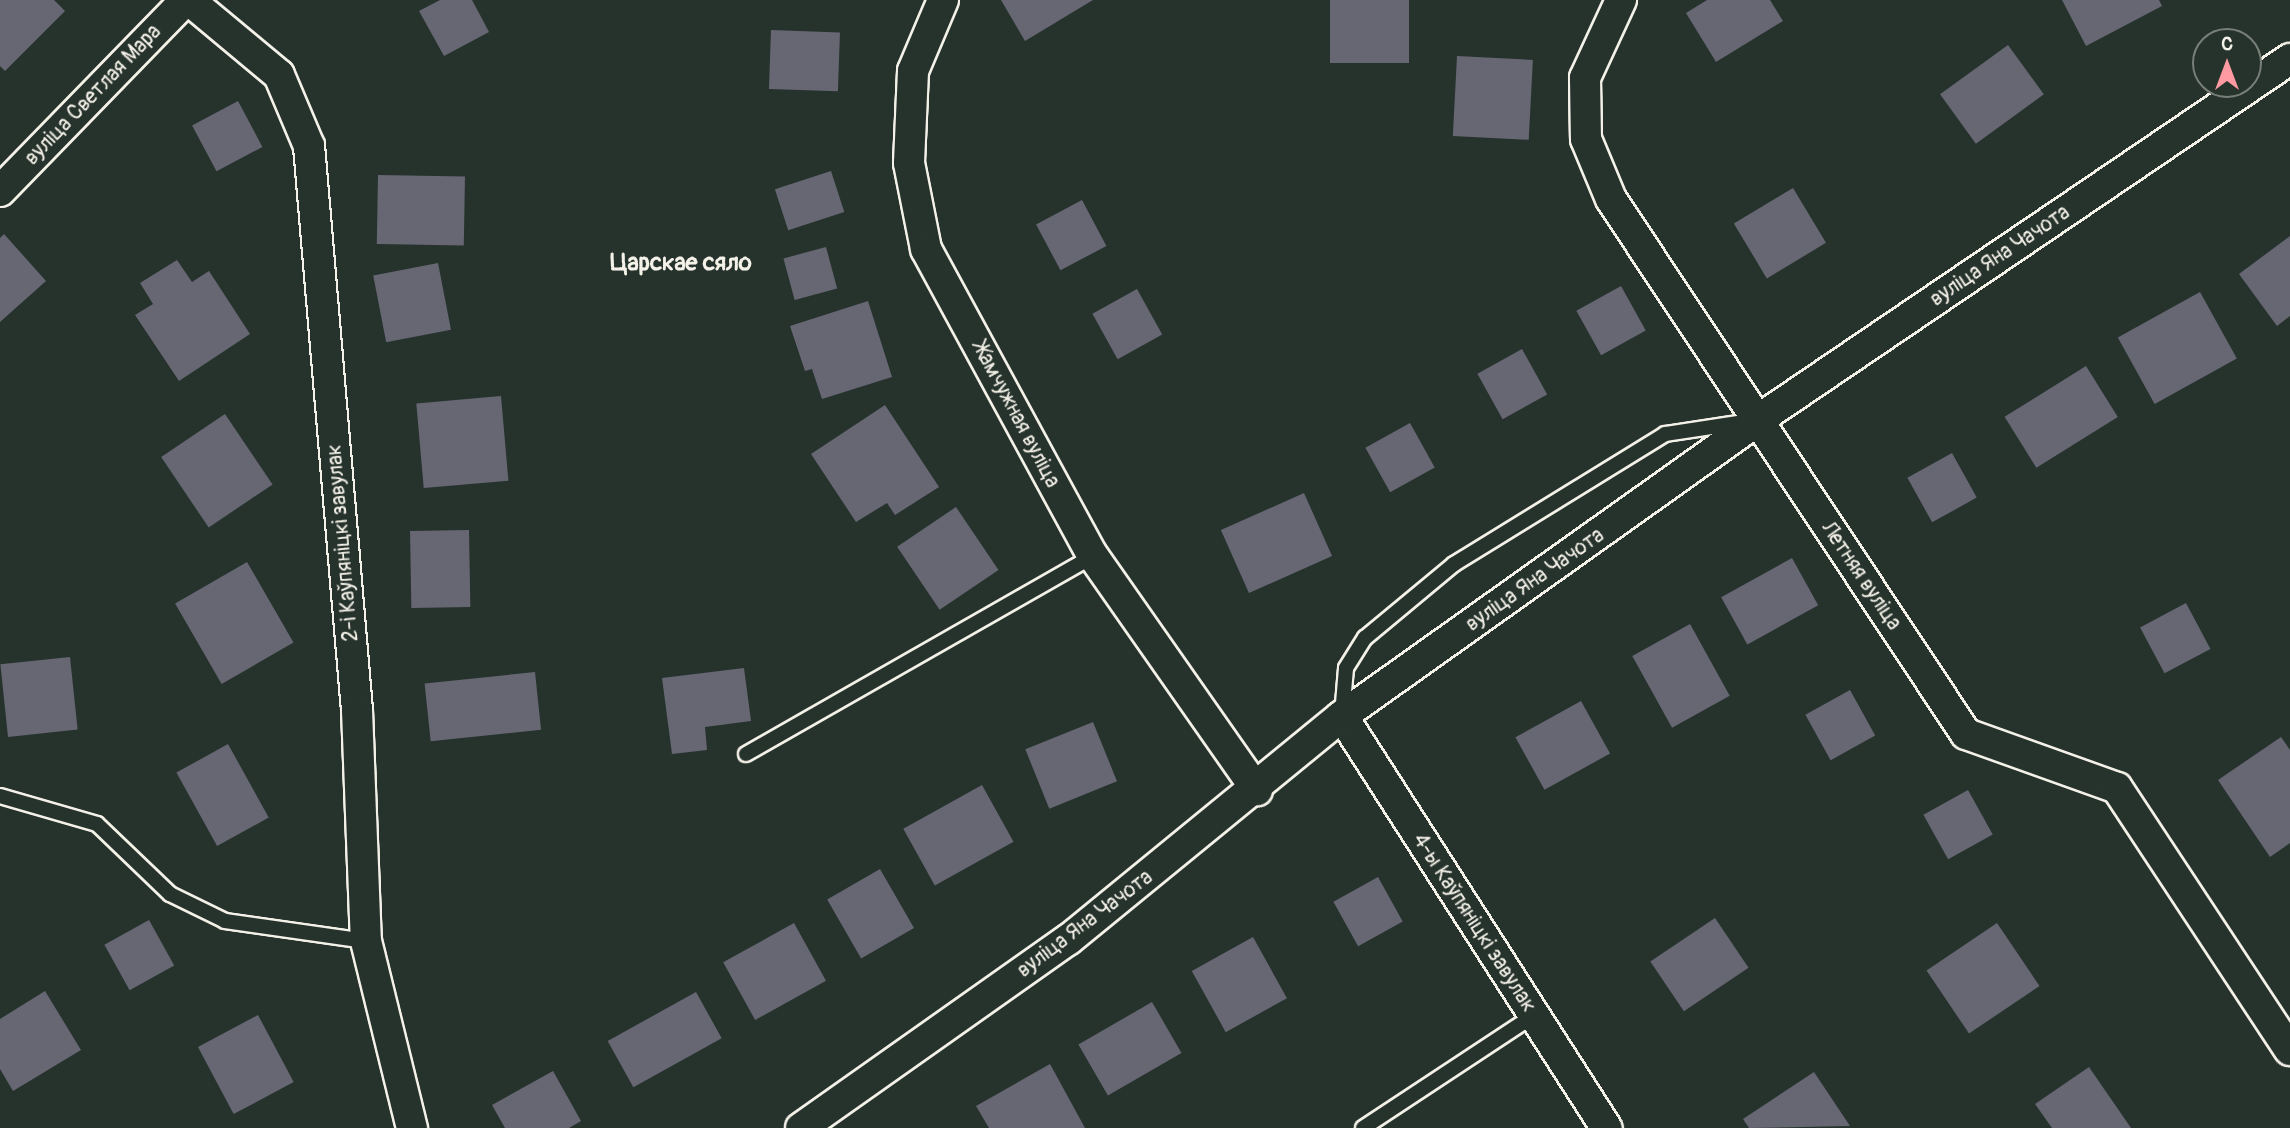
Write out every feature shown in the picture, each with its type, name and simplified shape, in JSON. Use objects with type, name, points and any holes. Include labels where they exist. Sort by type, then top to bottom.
[{"type":"street","name":"вуліца Светлая Мара","points":[[0,191],[187,0]]},
{"type":"street","name":"2-і Каўпяніцкі завулак","points":[[187,0],[279,75],[309,146],[357,710],[366,941],[412,1128]]},
{"type":"street","name":"Жамчужная вуліца","points":[[943,0],[913,71],[909,163],[926,249],[1093,556],[1256,790]]},
{"type":"street","name":"Летняя вуліца","points":[[1621,0],[1585,78],[1586,139],[1611,199],[1966,734],[2117,788],[2290,1051]]},
{"type":"street","name":"вуліца Яна Чачота","points":[[801,1128],[1068,940],[1256,790],[1342,716],[1758,420],[2290,59]]},
{"type":"street","name":"4-ы Каўпяніцкі завулак","points":[[1342,716],[1607,1128]]},
{"type":"lane","points":[[1342,716],[1346,668],[1365,638],[1454,564],[1665,434],[1758,420]]},
{"type":"lane","points":[[746,754],[1093,556]]},
{"type":"lane","points":[[0,796],[97,824],[170,894],[225,921],[366,941]]},
{"type":"lane","points":[[1363,1128],[1533,1016]]},
{"type":"building","points":[[0,0],[54,0],[65,11],[5,71],[0,66]]},
{"type":"building","points":[[440,0],[472,0],[489,32],[444,56],[419,11]]},
{"type":"building","points":[[1001,0],[1093,0],[1025,41]]},
{"type":"building","points":[[1330,0],[1409,0],[1409,63],[1330,63]]},
{"type":"building","points":[[1707,0],[1770,0],[1783,21],[1716,62],[1686,13]]},
{"type":"building","points":[[2062,0],[2159,0],[2162,6],[2086,46]]},
{"type":"building","points":[[771,30],[840,32],[838,91],[769,89]]},
{"type":"building","points":[[2008,45],[2044,94],[1976,144],[1940,94]]},
{"type":"building","points":[[1457,56],[1533,60],[1529,140],[1453,136]]},
{"type":"building","points":[[238,101],[262,147],[216,171],[192,125]]},
{"type":"building","points":[[831,171],[844,212],[788,230],[775,189]]},
{"type":"building","points":[[378,175],[465,177],[464,246],[377,244]]},
{"type":"building","points":[[1793,188],[1826,243],[1767,278],[1734,224]]},
{"type":"building","points":[[1082,200],[1106,246],[1060,270],[1036,224]]},
{"type":"building","points":[[4,234],[46,281],[0,322],[0,238]]},
{"type":"building","points":[[2290,236],[2290,316],[2277,326],[2239,274]]},
{"type":"building","points":[[826,247],[837,289],[795,300],[783,258]]},
{"type":"building","points":[[177,260],[192,282],[209,271],[250,334],[179,381],[135,315],[153,304],[140,283]]},
{"type":"building","points":[[438,263],[451,330],[386,342],[373,276]]},
{"type":"building","points":[[1621,286],[1646,331],[1601,355],[1576,311]]},
{"type":"building","points":[[1137,289],[1162,334],[1118,359],[1092,314]]},
{"type":"building","points":[[2200,292],[2237,358],[2155,404],[2118,338]]},
{"type":"building","points":[[868,301],[892,377],[822,399],[812,369],[805,371],[790,326]]},
{"type":"building","points":[[1522,349],[1547,394],[1503,419],[1477,374]]},
{"type":"building","points":[[2086,366],[2118,417],[2036,468],[2005,417]]},
{"type":"building","points":[[501,396],[508,481],[424,488],[416,403]]},
{"type":"building","points":[[885,405],[939,487],[895,515],[887,503],[856,522],[811,454]]},
{"type":"building","points":[[225,414],[273,484],[209,528],[161,457]]},
{"type":"building","points":[[1410,423],[1435,468],[1390,492],[1365,448]]},
{"type":"building","points":[[1952,453],[1977,498],[1932,522],[1907,478]]},
{"type":"building","points":[[1304,493],[1332,556],[1249,593],[1221,530]]},
{"type":"building","points":[[956,507],[998,570],[940,610],[897,547]]},
{"type":"building","points":[[469,530],[470,607],[411,608],[410,531]]},
{"type":"building","points":[[1792,558],[1818,605],[1747,644],[1721,597]]},
{"type":"building","points":[[247,562],[294,643],[222,684],[175,604]]},
{"type":"building","points":[[2186,603],[2210,649],[2164,673],[2140,627]]},
{"type":"building","points":[[1690,624],[1730,696],[1672,728],[1632,656]]},
{"type":"building","points":[[70,657],[78,730],[8,737],[0,664]]},
{"type":"building","points":[[744,668],[751,721],[705,727],[707,750],[672,754],[662,678]]},
{"type":"building","points":[[535,672],[541,730],[431,741],[425,684]]},
{"type":"building","points":[[1850,690],[1875,735],[1831,760],[1805,715]]},
{"type":"building","points":[[1581,701],[1610,753],[1544,790],[1515,737]]},
{"type":"building","points":[[1093,722],[1117,781],[1049,809],[1025,749]]},
{"type":"building","points":[[2281,737],[2290,750],[2290,843],[2270,857],[2218,780]]},
{"type":"building","points":[[228,744],[269,817],[217,846],[176,773]]},
{"type":"building","points":[[982,785],[1014,842],[935,885],[903,829]]},
{"type":"building","points":[[1968,790],[1993,835],[1948,859],[1923,815]]},
{"type":"building","points":[[880,869],[914,928],[861,958],[827,900]]},
{"type":"building","points":[[1378,877],[1403,922],[1358,946],[1333,902]]},
{"type":"building","points":[[1715,918],[1749,968],[1684,1011],[1650,962]]},
{"type":"building","points":[[149,920],[174,965],[130,990],[104,945]]},
{"type":"building","points":[[794,923],[826,981],[755,1020],[723,962]]},
{"type":"building","points":[[1997,923],[2039,986],[1969,1034],[1927,971]]},
{"type":"building","points":[[1253,937],[1287,998],[1226,1032],[1192,971]]},
{"type":"building","points":[[45,991],[81,1050],[13,1091],[0,1069],[0,1019]]},
{"type":"building","points":[[696,992],[722,1038],[633,1087],[608,1041]]},
{"type":"building","points":[[1152,1002],[1182,1053],[1108,1096],[1078,1044]]},
{"type":"building","points":[[258,1015],[294,1082],[234,1114],[198,1047]]},
{"type":"building","points":[[1050,1064],[1085,1128],[989,1128],[976,1106]]},
{"type":"building","points":[[2089,1067],[2131,1128],[2052,1128],[2035,1104]]},
{"type":"building","points":[[553,1071],[581,1121],[569,1128],[505,1128],[492,1105]]},
{"type":"building","points":[[1814,1072],[1850,1126],[1749,1128],[1743,1119]]},
{"type":"district","name":"Царскае сяло","points":[[681,263]]}]
